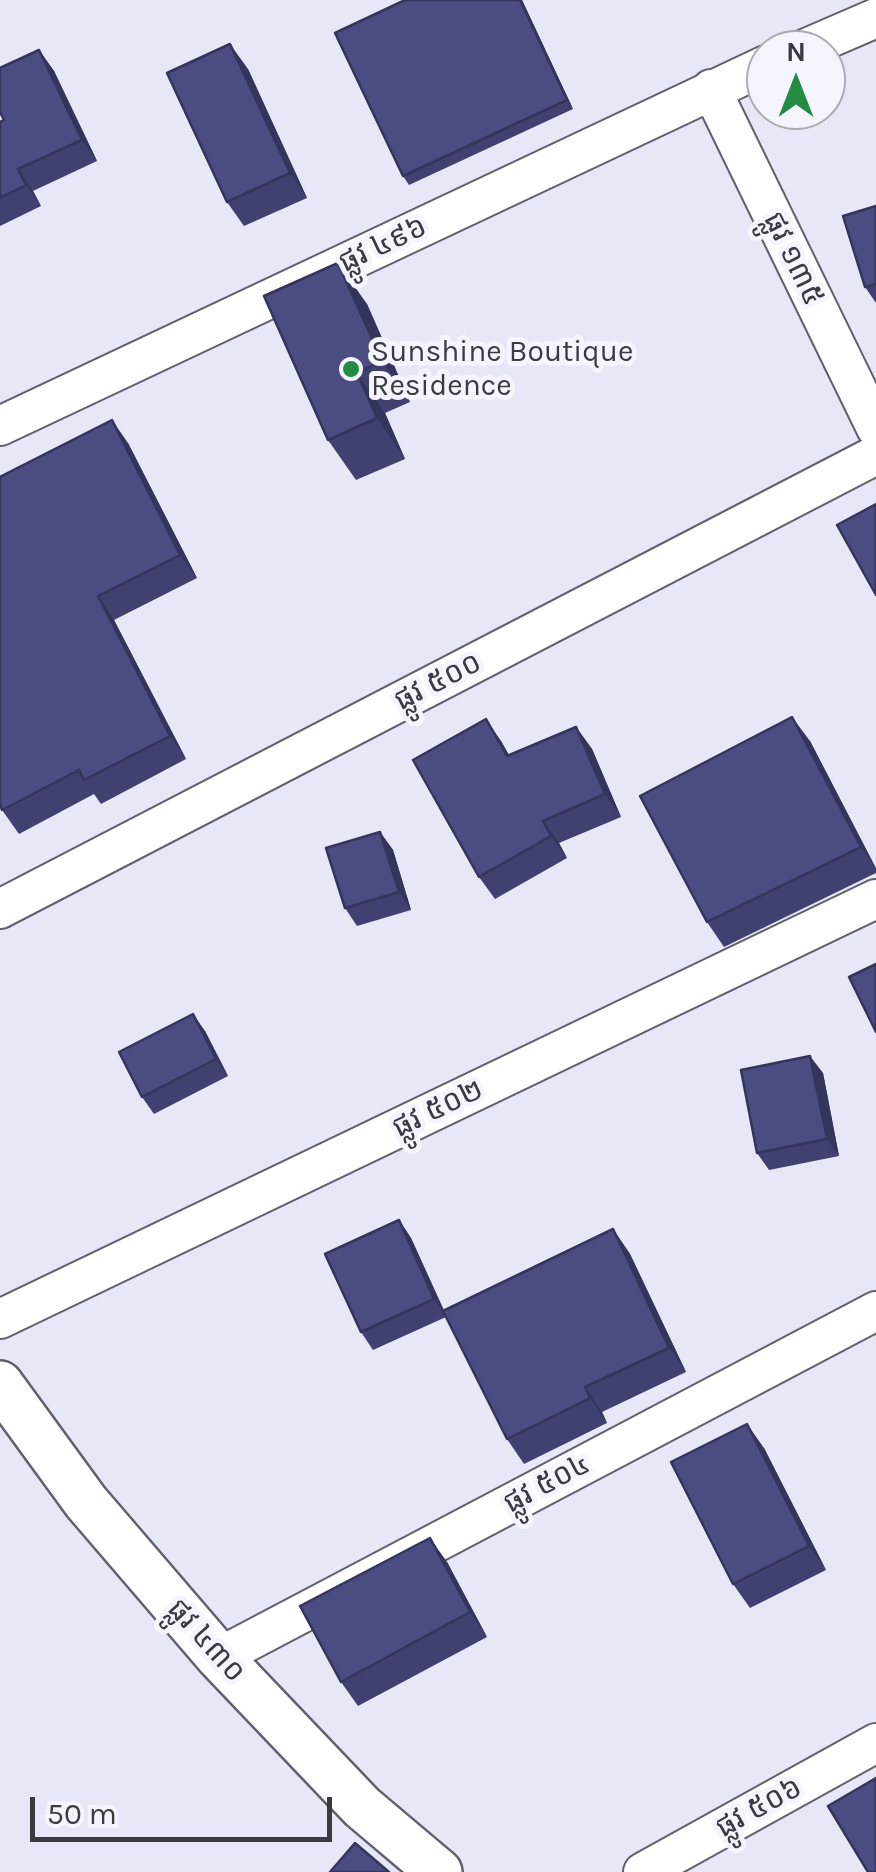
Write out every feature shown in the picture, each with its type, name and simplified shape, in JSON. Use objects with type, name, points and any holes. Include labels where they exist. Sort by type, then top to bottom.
[{"type":"street","points":[[846,31],[876,18]]},
{"type":"street","name":"ផ្លូវ ៤៩៦","points":[[0,426],[746,75]]},
{"type":"street","name":"ផ្លូវ ១៣៥","points":[[711,90],[876,428]]},
{"type":"street","name":"ផ្លូវ ៥០០","points":[[0,909],[876,455]]},
{"type":"street","name":"ផ្លូវ ៥០២","points":[[0,1319],[876,899]]},
{"type":"street","name":"ផ្លូវ ៥០៤","points":[[219,1657],[876,1311]]},
{"type":"street","name":"ផ្លូវ ៤៣០","points":[[0,1384],[86,1502],[219,1657],[362,1807],[439,1872]]},
{"type":"street","name":"ផ្លូវ ៥០៦","points":[[643,1872],[876,1744]]},
{"type":"building","points":[[405,0],[520,0],[567,100],[403,176],[335,33]]},
{"type":"building","points":[[230,44],[290,173],[227,202],[167,73]]},
{"type":"building","points":[[39,50],[82,140],[18,169],[26,185],[0,198],[0,122],[4,120],[0,112],[0,68]]},
{"type":"building","points":[[876,206],[876,284],[865,287],[843,216]]},
{"type":"building","points":[[338,263],[382,361],[357,373],[377,418],[328,440],[264,296]]},
{"type":"building","points":[[112,420],[180,555],[98,596],[170,736],[84,780],[79,770],[2,810],[0,477]]},
{"type":"building","points":[[876,504],[876,595],[837,525]]},
{"type":"building","points":[[792,717],[861,847],[707,922],[640,796]]},
{"type":"building","points":[[486,719],[507,756],[576,727],[605,794],[543,821],[551,836],[479,877],[413,760]]},
{"type":"building","points":[[380,832],[399,892],[345,908],[326,848]]},
{"type":"building","points":[[876,964],[876,1032],[849,977]]},
{"type":"building","points":[[193,1014],[216,1059],[142,1097],[119,1052]]},
{"type":"building","points":[[810,1056],[827,1139],[757,1153],[741,1070]]},
{"type":"building","points":[[399,1220],[434,1299],[361,1332],[325,1254]]},
{"type":"building","points":[[613,1229],[669,1348],[585,1387],[590,1398],[507,1439],[443,1311]]},
{"type":"building","points":[[747,1424],[809,1546],[733,1584],[671,1462]]},
{"type":"building","points":[[430,1538],[470,1612],[341,1682],[300,1606]]},
{"type":"building","points":[[876,1778],[876,1872],[868,1872],[828,1806]]},
{"type":"building","points":[[355,1843],[389,1872],[330,1872]]},
{"type":"place","name":"Sunshine Boutique Residence","points":[[351,369]]}]
